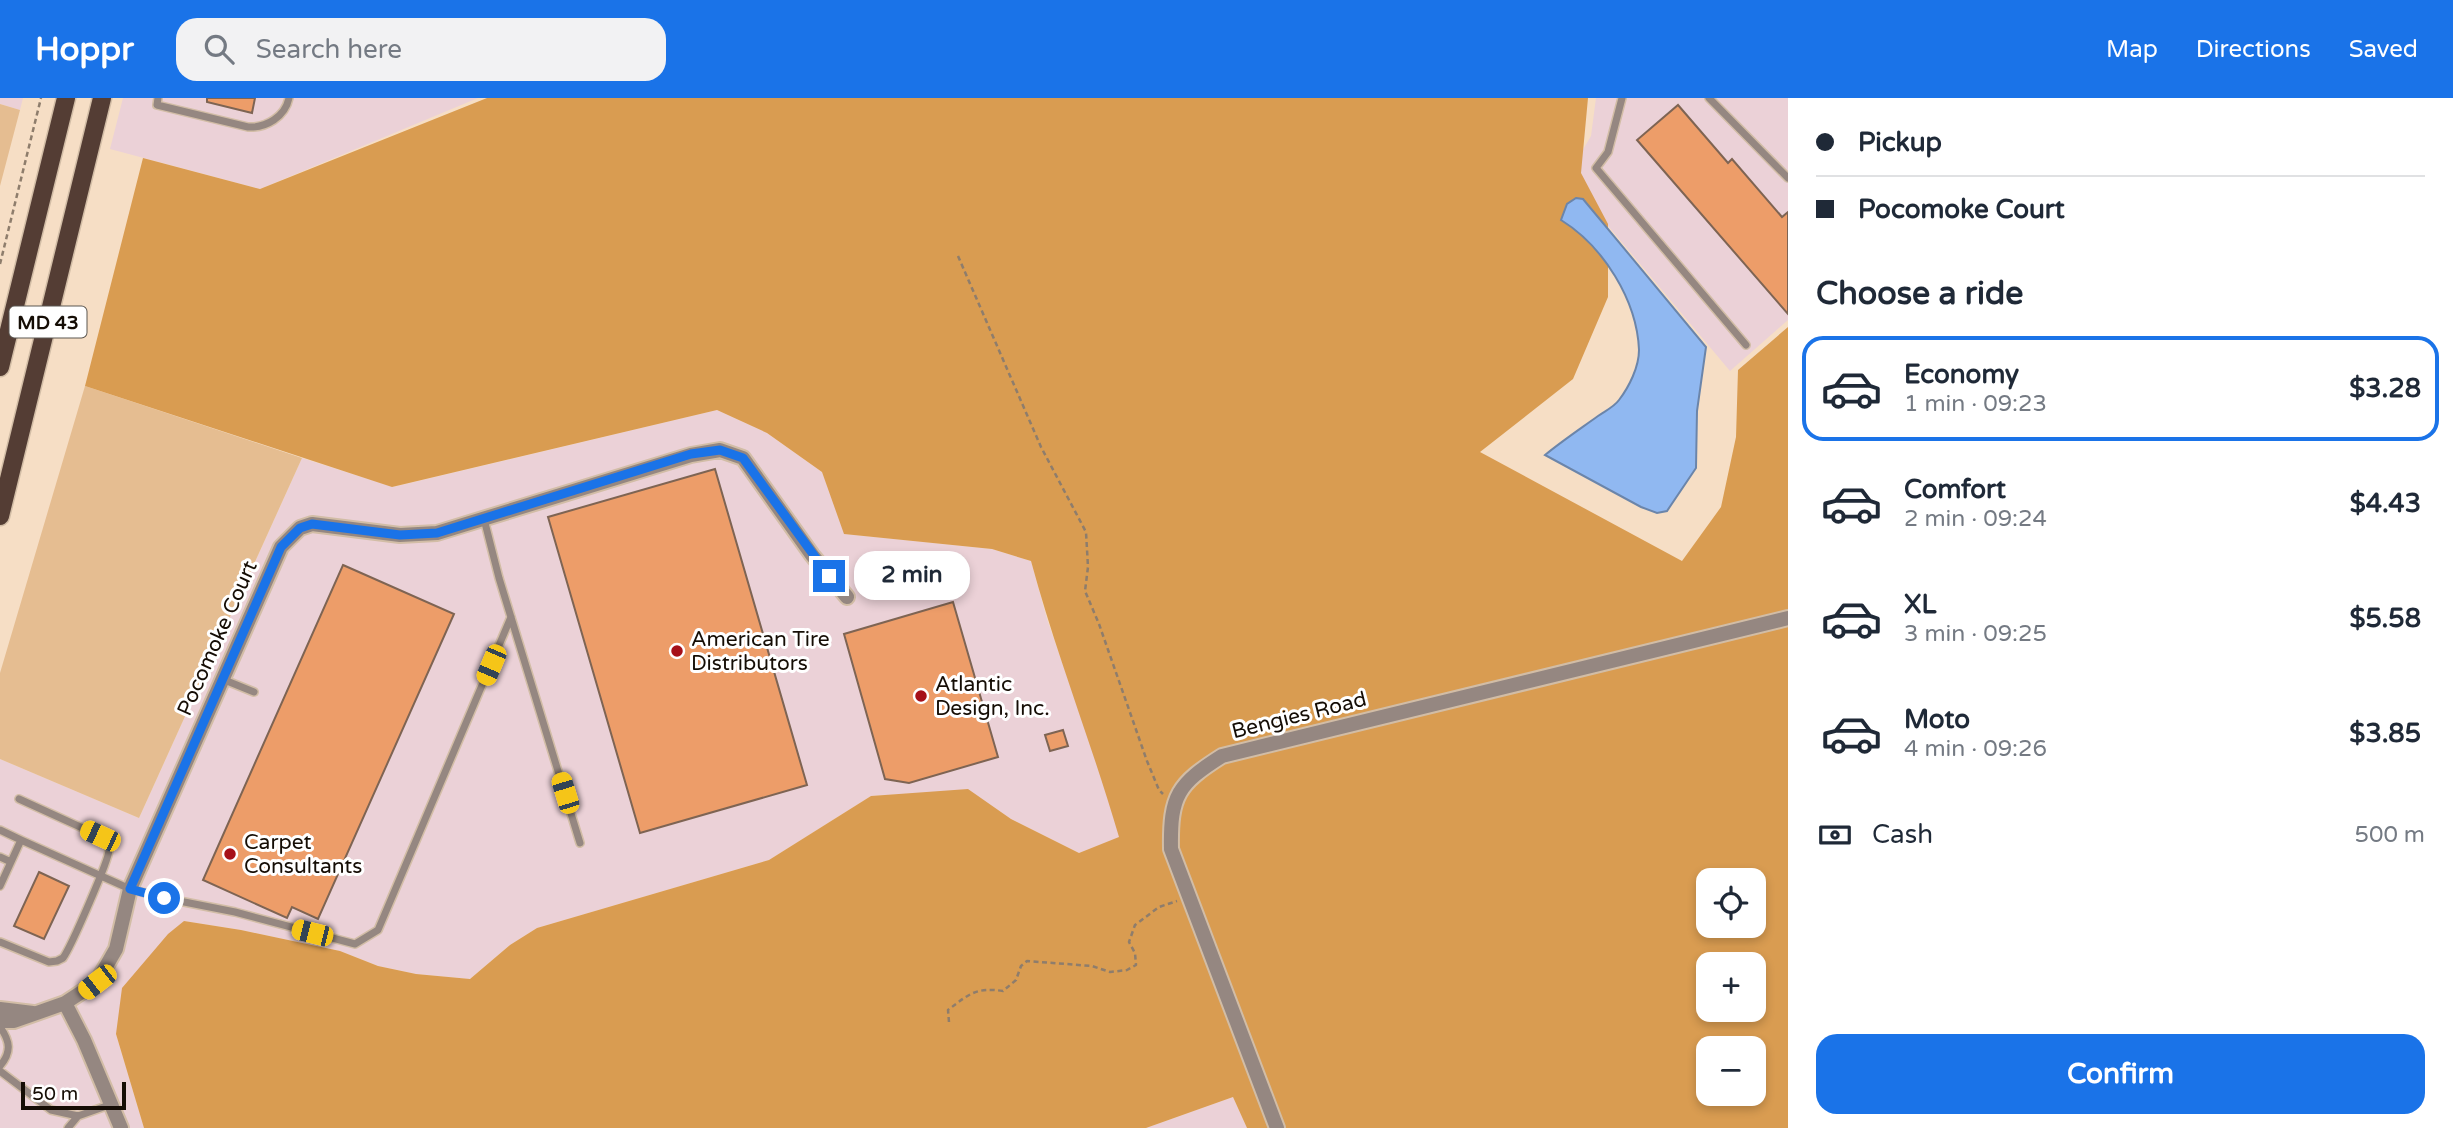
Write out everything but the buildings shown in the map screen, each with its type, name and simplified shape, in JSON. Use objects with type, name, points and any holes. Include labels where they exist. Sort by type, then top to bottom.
[{"type":"main road","name":"MD 43","points":[[0,368],[66,98]]},
{"type":"main road","name":"MD 43","points":[[0,516],[100,98]]},
{"type":"street","name":"Pocomoke Court","points":[[0,1021],[14,1021],[65,1003],[97,982],[116,949],[130,889],[222,678],[281,547],[300,528],[312,524],[400,535],[437,533],[691,454],[720,450],[743,458],[812,555],[846,597]]},
{"type":"street","name":"Bengies Road","points":[[1173,803],[1192,775],[1222,756],[1788,618]]},
{"type":"street","points":[[1173,803],[1171,849],[1277,1128]]},
{"type":"street","points":[[65,1003],[121,1128]]},
{"type":"street","name":"Pocomoke Court","points":[[0,1009],[38,1013]]},
{"type":"lane","points":[[159,98],[157,105],[258,128],[268,125],[287,106],[289,98]]},
{"type":"lane","points":[[1622,98],[1608,152],[1597,168],[1746,345]]},
{"type":"lane","points":[[1709,98],[1788,178]]},
{"type":"lane","points":[[484,518],[511,617],[580,843]]},
{"type":"lane","points":[[0,830],[130,889],[235,912],[355,944],[378,930],[511,617]]},
{"type":"lane","points":[[222,678],[254,692]]},
{"type":"lane","points":[[0,942],[49,962],[63,958],[100,876],[109,849],[100,836],[19,799]]},
{"type":"lane","points":[[0,886],[21,840]]},
{"type":"lane","points":[[0,857],[11,862]]},
{"type":"lane","points":[[0,1027],[9,1045],[9,1053],[0,1066]]},
{"type":"lane","points":[[0,1071],[51,1110],[78,1116]]},
{"type":"lane","points":[[68,1128],[78,1116],[112,1104]]},
{"type":"path","points":[[0,264],[41,98]]},
{"type":"path","points":[[958,256],[1041,447],[1086,532],[1088,567],[1085,592],[1159,790],[1173,803]]},
{"type":"path","points":[[949,1022],[948,1010],[970,993],[986,989],[1003,992],[1016,980],[1021,966],[1027,961],[1092,967],[1110,972],[1127,970],[1136,965],[1135,953],[1129,942],[1135,925],[1159,907],[1190,897]]},
{"type":"shaded area","points":[[0,98],[23,98],[20,110],[0,104]]},
{"type":"shaded area","points":[[123,98],[478,98],[260,189],[110,149]]},
{"type":"shaded area","points":[[487,98],[1588,98],[1581,173],[1608,224],[1608,297],[1573,379],[1480,452],[1682,561],[1721,507],[1736,437],[1738,370],[1788,327],[1788,1128],[1247,1128],[1233,1097],[1146,1128],[144,1128],[116,1034],[122,988],[168,934],[184,921],[340,951],[378,966],[416,974],[470,979],[510,945],[537,928],[769,860],[871,796],[968,789],[1011,819],[1079,853],[1119,837],[1031,561],[992,549],[844,534],[822,472],[767,433],[717,410],[392,487],[85,386],[143,158],[260,189]]},
{"type":"shaded area","points":[[1596,98],[1788,98],[1788,320],[1730,371],[1567,177],[1591,136]]},
{"type":"shaded area","points":[[0,104],[20,110],[0,186]]},
{"type":"shaded area","points":[[85,386],[302,458],[139,818],[0,759],[0,673]]},
{"type":"shaded area","points":[[717,410],[767,433],[822,472],[845,534],[992,549],[1031,561],[1047,619],[1120,837],[1079,853],[1011,819],[968,790],[871,796],[769,860],[537,928],[510,945],[470,979],[416,974],[378,966],[340,951],[184,921],[116,1034],[144,1128],[0,1128],[0,759],[139,818],[302,458],[393,487]]},
{"type":"shaded area","points":[[1233,1097],[1247,1128],[1146,1128]]},
{"type":"water","points":[[1576,198],[1583,199],[1706,347],[1697,411],[1696,468],[1667,511],[1657,513],[1641,507],[1545,455],[1617,402],[1630,383],[1639,356],[1632,312],[1615,276],[1591,244],[1561,220],[1567,204]]},
{"type":"place","name":"American Tire Distributors","points":[[677,651]]},
{"type":"place","name":"Atlantic Design, Inc.","points":[[921,696]]},
{"type":"place","name":"Carpet Consultants","points":[[230,854]]},
{"type":"route","points":[[164,898],[130,889],[281,547],[300,528],[312,524],[400,535],[437,533],[691,454],[720,450],[743,458],[829,576]]}]
